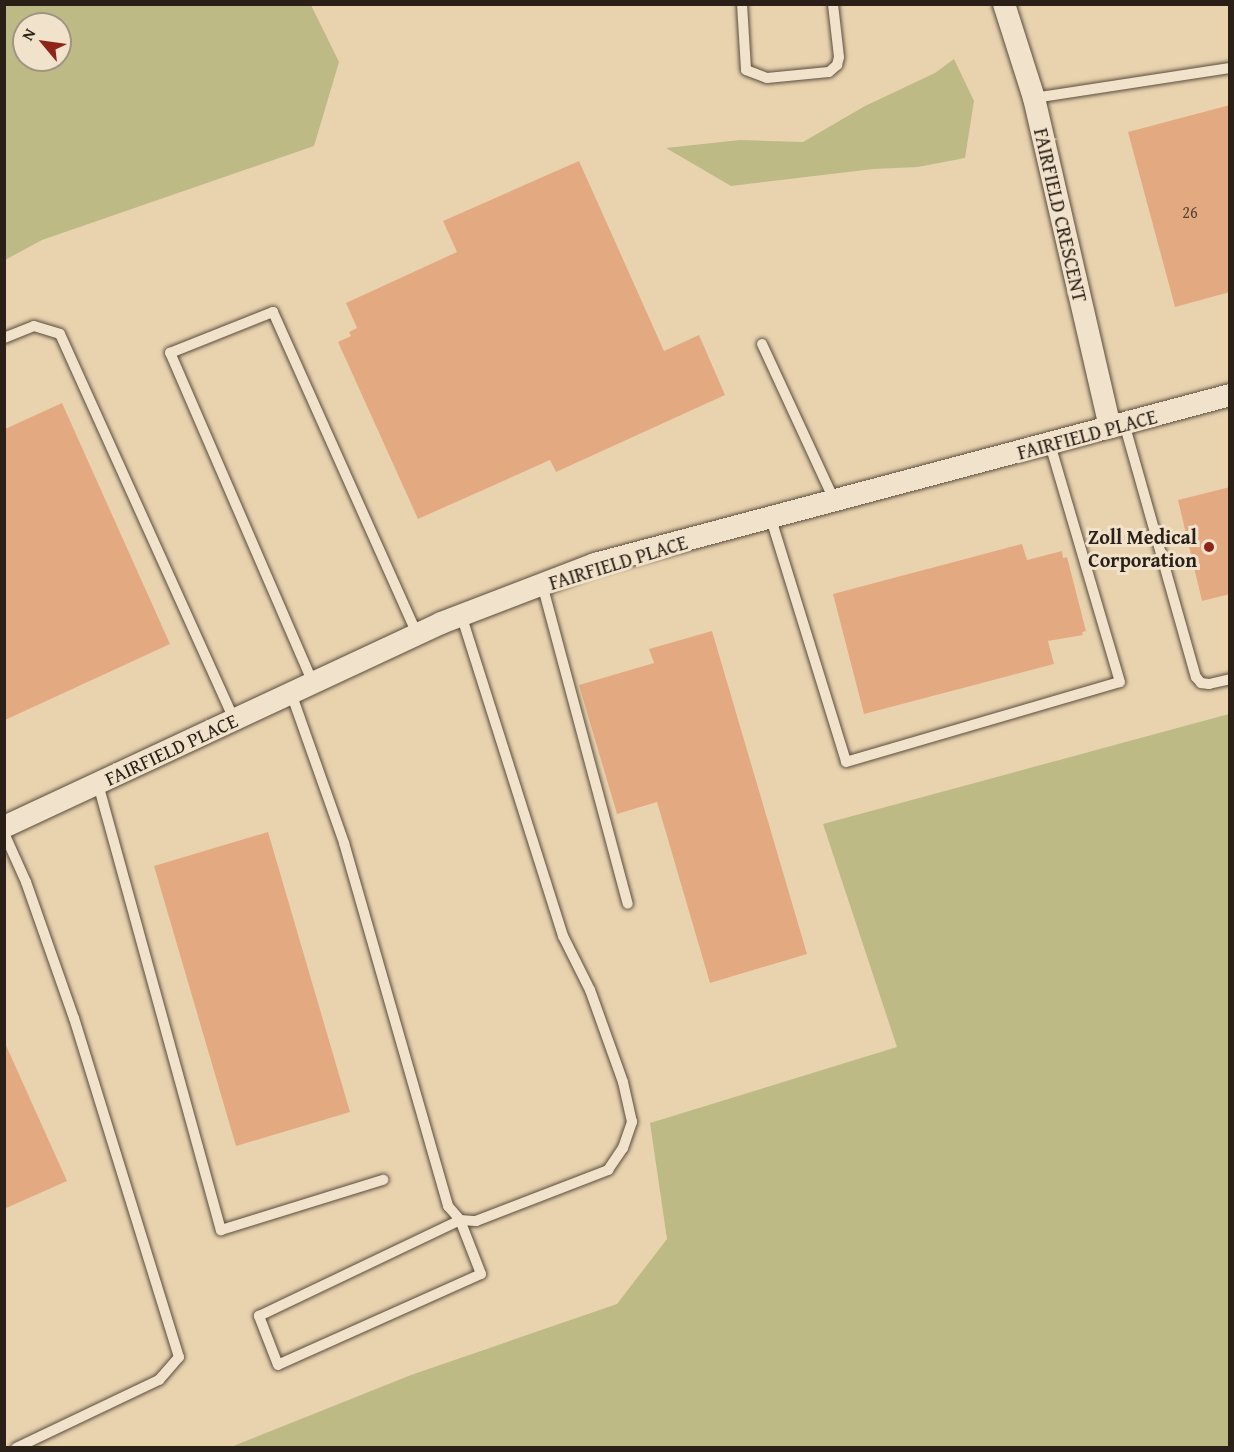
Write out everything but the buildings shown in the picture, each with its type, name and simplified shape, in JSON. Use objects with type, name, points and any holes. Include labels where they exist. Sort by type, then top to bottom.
[{"type":"street","name":"FAIRFIELD CRESCENT","points":[[1004,4],[1034,98],[1117,425]]},
{"type":"street","name":"FAIRFIELD PLACE","points":[[4,827],[417,634],[595,564],[835,502],[1230,395]]},
{"type":"lane","points":[[742,4],[746,70],[767,78],[830,72],[837,65],[839,57],[833,4]]},
{"type":"lane","points":[[1034,98],[1230,68]]},
{"type":"lane","points":[[313,683],[170,353],[273,312],[417,634]]},
{"type":"lane","points":[[4,338],[34,326],[60,334],[234,720]]},
{"type":"lane","points":[[762,344],[835,502]]},
{"type":"lane","points":[[1117,425],[1196,677],[1202,683],[1209,684],[1230,679]]},
{"type":"lane","points":[[771,519],[846,762],[1120,682],[1050,444]]},
{"type":"lane","points":[[542,584],[628,904]]},
{"type":"lane","points":[[291,693],[344,843],[448,1206],[460,1220],[481,1274],[278,1365],[259,1316],[460,1220],[476,1221],[608,1170],[624,1148],[632,1122],[623,1082],[590,990],[563,936],[461,615]]},
{"type":"lane","points":[[98,784],[221,1230],[383,1180]]},
{"type":"lane","points":[[4,833],[26,882],[74,1018],[179,1358],[159,1380],[15,1448]]},
{"type":"shaded area","points":[[5,4],[311,5],[339,62],[314,146],[42,240],[5,260]]},
{"type":"shaded area","points":[[954,59],[974,101],[965,158],[918,167],[873,169],[731,186],[666,148],[740,140],[803,142],[865,106],[935,73]]},
{"type":"shaded area","points":[[1229,714],[1229,1447],[231,1447],[411,1375],[617,1304],[667,1239],[650,1123],[897,1047],[823,824]]},
{"type":"place","name":"Zoll Medical Corporation","points":[[1209,547]]}]
